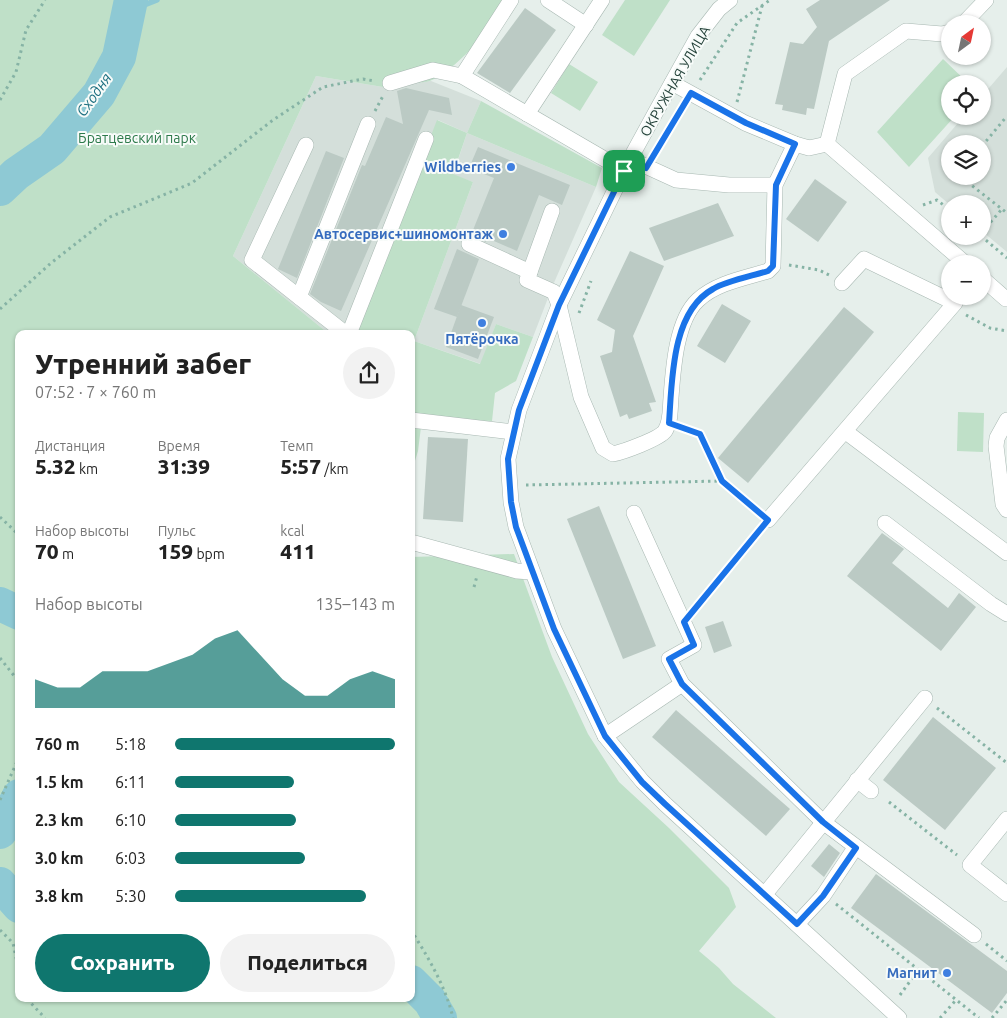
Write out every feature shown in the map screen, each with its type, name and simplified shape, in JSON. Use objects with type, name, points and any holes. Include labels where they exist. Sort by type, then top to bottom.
[{"type":"street","points":[[462,76],[511,0]]},
{"type":"street","points":[[548,0],[586,25]]},
{"type":"street","points":[[527,114],[602,0]]},
{"type":"street","name":"ОКРУЖНАЯ УЛИЦА","points":[[730,0],[719,9],[698,36],[627,165],[559,305],[519,410],[513,432],[508,459],[511,502],[516,527],[531,572],[554,629],[605,736],[630,767],[659,798],[899,1018]]},
{"type":"street","points":[[972,15],[986,0]]},
{"type":"street","points":[[827,144],[845,74],[906,31],[941,34]]},
{"type":"street","points":[[390,83],[434,70],[462,76],[527,114],[627,165],[646,168],[676,180],[729,185],[776,185]]},
{"type":"street","points":[[672,83],[733,116],[795,144],[809,148],[827,144]]},
{"type":"street","points":[[299,297],[368,124]]},
{"type":"street","points":[[349,330],[426,138]]},
{"type":"street","points":[[552,212],[527,280],[554,292],[559,305],[581,397],[603,448],[613,454],[622,452],[664,433],[669,423],[674,364],[686,317],[697,300],[714,288],[768,271],[773,266],[776,185],[782,161],[795,144]]},
{"type":"street","points":[[827,144],[956,255]]},
{"type":"street","points":[[306,145],[252,260],[342,330]]},
{"type":"street","points":[[469,244],[530,272]]},
{"type":"street","points":[[768,520],[846,432],[955,303],[864,259],[842,283]]},
{"type":"street","points":[[991,286],[1006,300]]},
{"type":"street","points":[[415,420],[513,432]]},
{"type":"street","points":[[1007,420],[997,438],[996,446],[1003,504],[1007,510]]},
{"type":"street","points":[[846,432],[1007,553]]},
{"type":"street","points":[[634,513],[694,645],[669,659],[682,684],[823,822],[974,935]]},
{"type":"street","points":[[885,523],[990,604],[1007,614]]},
{"type":"street","points":[[415,543],[517,571],[531,572]]},
{"type":"street","points":[[605,736],[682,684]]},
{"type":"street","points":[[765,894],[925,698]]},
{"type":"street","points":[[857,780],[871,791]]},
{"type":"street","points":[[1007,819],[970,865],[1007,894]]},
{"type":"street","points":[[797,924],[823,896],[856,848]]},
{"type":"path","points":[[0,100],[16,72],[26,30],[45,0]]},
{"type":"path","points":[[646,168],[732,28],[770,0]]},
{"type":"path","points":[[733,116],[762,6]]},
{"type":"path","points":[[0,309],[51,263],[110,217],[192,183],[273,120],[323,87],[362,79],[390,83],[368,124]]},
{"type":"path","points":[[991,135],[1007,116]]},
{"type":"path","points":[[971,185],[1007,213]]},
{"type":"path","points":[[937,200],[941,203]]},
{"type":"path","points":[[991,222],[1002,209]]},
{"type":"path","points":[[991,244],[1007,258]]},
{"type":"path","points":[[787,264],[819,270]]},
{"type":"path","points":[[567,338],[593,278]]},
{"type":"path","points":[[951,307],[990,328],[1007,331]]},
{"type":"path","points":[[669,423],[700,434],[722,481],[768,520],[684,622]]},
{"type":"path","points":[[523,485],[722,481]]},
{"type":"path","points":[[0,517],[15,531]]},
{"type":"path","points":[[0,658],[15,677]]},
{"type":"path","points":[[925,698],[1007,763]]},
{"type":"path","points":[[0,800],[15,766]]},
{"type":"path","points":[[889,802],[970,865]]},
{"type":"path","points":[[823,896],[919,969],[979,1018]]},
{"type":"path","points":[[0,930],[13,943],[15,953]]},
{"type":"path","points":[[974,935],[1007,961]]},
{"type":"path","points":[[415,937],[431,964],[450,1006],[453,1018]]},
{"type":"path","points":[[900,995],[919,969]]},
{"type":"path","points":[[940,1018],[956,1000]]},
{"type":"path","points":[[992,1018],[1007,1000]]},
{"type":"path","points":[[30,1002],[45,1018]]},
{"type":"shaded area","points":[[1007,67],[1007,252],[991,239],[991,195],[941,195],[941,197],[935,192],[928,158],[941,143],[941,185],[991,185],[991,135],[948,135],[956,125],[991,125],[991,86]]},
{"type":"shaded area","points":[[316,76],[389,88],[397,83],[431,81],[481,101],[467,133],[438,120],[356,330],[324,330],[233,256]]},
{"type":"shaded area","points":[[467,133],[596,187],[553,285],[533,337],[496,324],[481,364],[415,341],[473,182],[453,175]]},
{"type":"green space","name":"Братцевский парк","points":[[0,0],[514,0],[467,53],[446,72],[429,81],[401,83],[389,88],[316,76],[233,256],[324,330],[15,330],[15,1002],[415,1002],[415,557],[514,554],[552,657],[588,734],[619,782],[669,828],[729,888],[736,907],[699,951],[719,968],[733,984],[776,1018],[0,1018]]},
{"type":"green space","points":[[625,0],[670,0],[634,56],[602,35]]},
{"type":"green space","points":[[941,61],[941,65],[949,65],[960,75],[941,75],[941,125],[947,125],[909,167],[877,132]]},
{"type":"green space","points":[[569,64],[598,82],[580,111],[551,93]]},
{"type":"green space","points":[[481,101],[602,168],[596,187],[467,133]]},
{"type":"green space","points":[[437,120],[467,133],[453,174],[473,182],[415,338],[415,330],[356,330]]},
{"type":"green space","points":[[496,324],[533,337],[516,381],[495,393],[492,421],[422,419],[415,461],[415,341],[480,364]]},
{"type":"green space","points":[[958,412],[984,413],[983,452],[957,451]]},
{"type":"building","points":[[820,0],[890,0],[829,41],[814,109],[807,108],[806,115],[782,110],[783,105],[775,104],[790,42],[803,44],[817,27],[806,9]]},
{"type":"building","points":[[525,8],[556,30],[510,93],[477,73]]},
{"type":"building","points":[[406,88],[449,98],[452,115],[429,110],[341,311],[321,302],[310,294],[362,165],[365,166],[386,117],[403,124],[397,91]]},
{"type":"building","points":[[478,147],[570,185],[562,205],[539,195],[517,251],[487,238],[486,242],[471,235],[494,178],[469,168]]},
{"type":"building","points":[[326,151],[344,158],[297,278],[278,269]]},
{"type":"building","points":[[815,179],[847,202],[818,242],[786,219]]},
{"type":"building","points":[[718,203],[734,236],[664,261],[649,228]]},
{"type":"building","points":[[457,249],[479,259],[457,317],[434,309]]},
{"type":"building","points":[[630,251],[664,266],[633,336],[656,402],[649,403],[652,411],[629,419],[627,414],[620,417],[600,356],[612,352],[615,330],[597,320]]},
{"type":"building","points":[[722,304],[751,321],[725,363],[697,346]]},
{"type":"building","points":[[461,305],[494,317],[478,359],[446,347]]},
{"type":"building","points":[[844,307],[874,332],[748,483],[718,458]]},
{"type":"building","points":[[428,437],[468,439],[463,522],[423,519]]},
{"type":"building","points":[[599,506],[656,646],[623,659],[567,519]]},
{"type":"building","points":[[882,533],[904,549],[892,563],[948,608],[959,593],[976,607],[941,651],[847,576]]},
{"type":"building","points":[[723,621],[732,646],[714,653],[705,627]]},
{"type":"building","points":[[676,710],[790,809],[766,836],[652,737]]},
{"type":"building","points":[[933,717],[996,768],[945,830],[883,780]]},
{"type":"building","points":[[829,844],[840,853],[824,877],[811,866]]},
{"type":"building","points":[[876,874],[1007,971],[1007,993],[992,1013],[851,908]]},
{"type":"waterway","name":"Сходня","points":[[0,189],[16,174],[52,149],[99,94],[119,57],[131,0]]},
{"type":"waterway","points":[[129,11],[157,0]]},
{"type":"waterway","name":"Сходня","points":[[0,604],[15,611]]},
{"type":"waterway","name":"Сходня","points":[[0,832],[15,804]]},
{"type":"waterway","name":"Сходня","points":[[0,884],[15,901]]},
{"type":"waterway","name":"Сходня","points":[[415,986],[430,1001],[440,1018]]},
{"type":"place","name":"Wildberries","points":[[511,167]]},
{"type":"place","name":"Автосервис+шиномонтаж","points":[[503,234]]},
{"type":"place","name":"Пятёрочка","points":[[482,323]]},
{"type":"place","name":"Магнит","points":[[947,973]]},
{"type":"route","points":[[691,93],[746,123],[795,144],[776,185],[773,266],[768,271],[714,288],[697,300],[686,317],[674,364],[669,423],[700,434],[722,481],[768,520],[684,622],[694,645],[669,659],[682,684],[823,822],[856,848],[823,896],[797,924],[642,782],[605,736],[554,629],[531,572],[516,527],[511,502],[508,459],[519,410],[559,305],[624,171],[630,159],[646,168],[691,93]]}]
